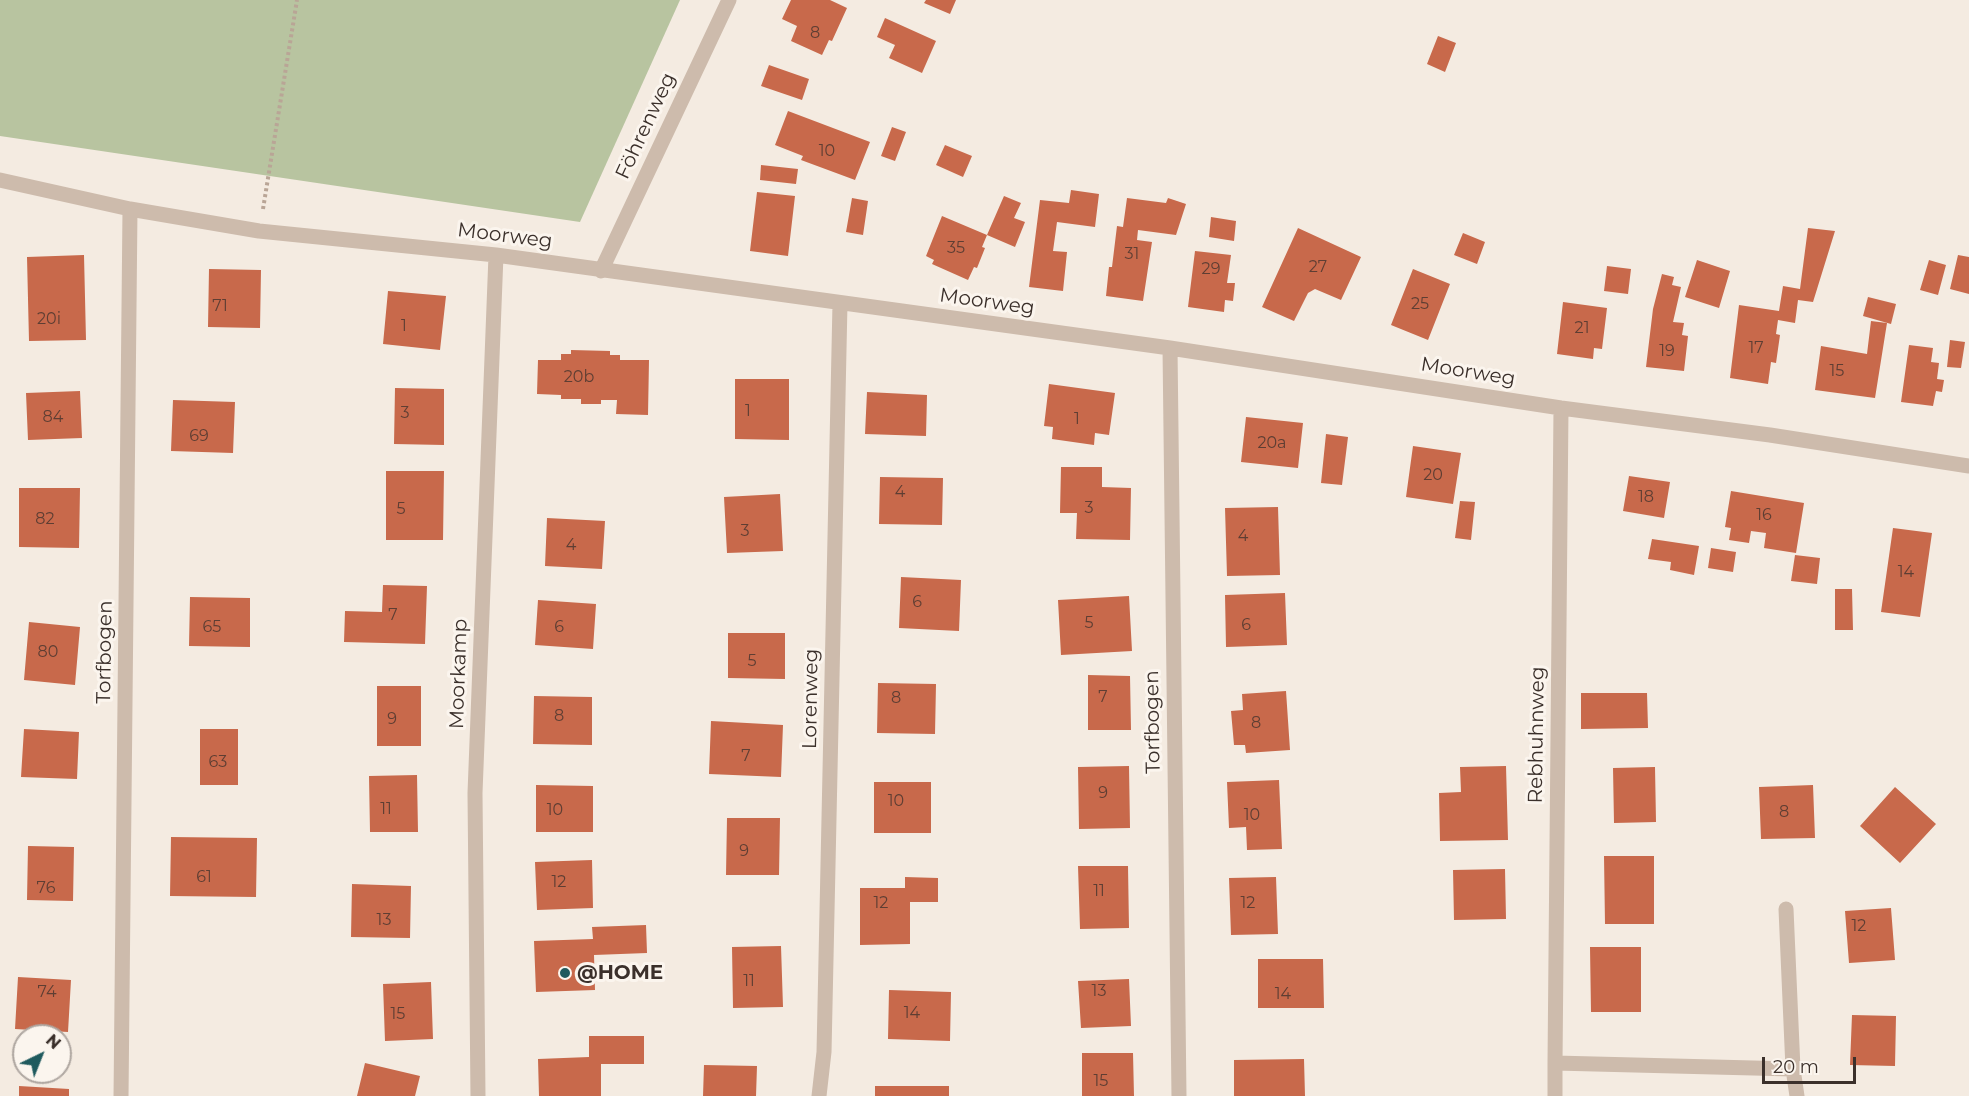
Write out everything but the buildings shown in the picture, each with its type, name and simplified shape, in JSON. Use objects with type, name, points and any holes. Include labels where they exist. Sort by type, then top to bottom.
[{"type":"street","name":"Föhrenweg","points":[[602,271],[729,0]]},
{"type":"street","name":"Moorweg","points":[[0,180],[130,209],[259,231],[496,255],[1170,348],[1561,408],[1770,435],[1969,466]]},
{"type":"street","name":"Torfbogen","points":[[122,1096],[130,209]]},
{"type":"street","name":"Moorkamp","points":[[478,1096],[475,793],[496,255]]},
{"type":"street","name":"Lorenweg","points":[[819,1096],[824,1052],[840,303]]},
{"type":"street","name":"Torfbogen","points":[[1170,348],[1179,1096]]},
{"type":"street","name":"Rebhuhnweg","points":[[1555,1096],[1561,408]]},
{"type":"street","points":[[1786,909],[1793,1069],[1797,1096]]},
{"type":"street","points":[[1555,1063],[1793,1069]]},
{"type":"path","points":[[259,231],[297,0]]},
{"type":"green space","points":[[0,0],[680,0],[580,222],[0,136]]},
{"type":"place","name":"@HOME","points":[[565,973]]}]
